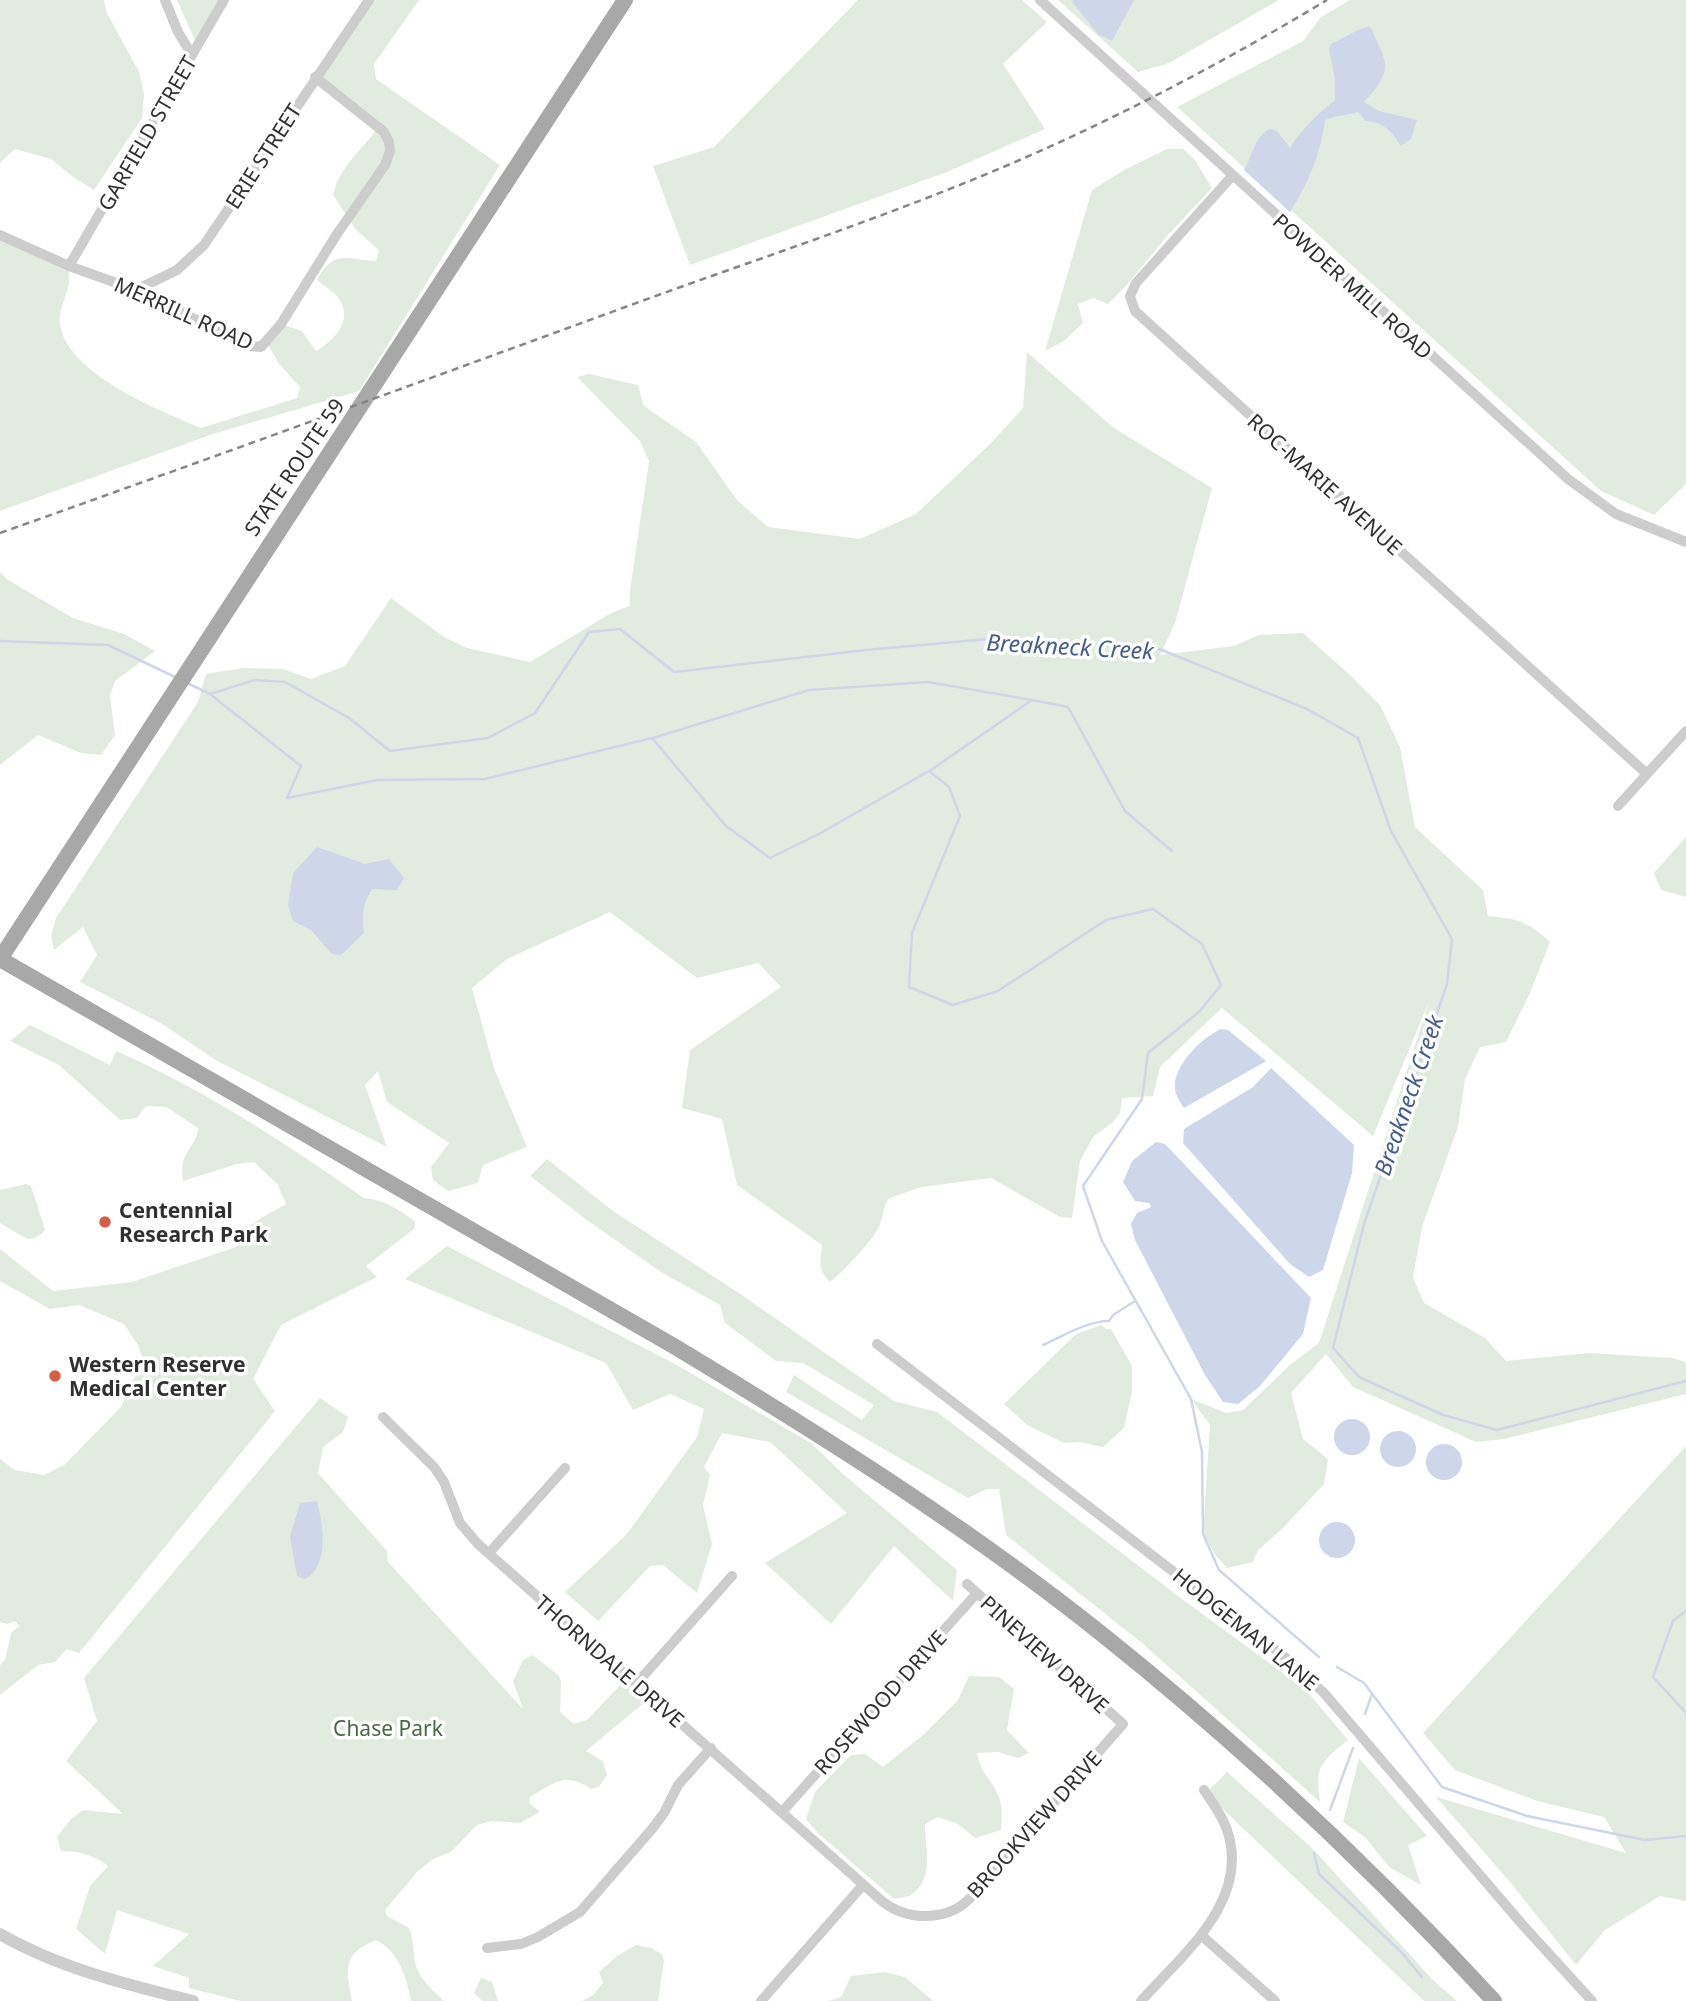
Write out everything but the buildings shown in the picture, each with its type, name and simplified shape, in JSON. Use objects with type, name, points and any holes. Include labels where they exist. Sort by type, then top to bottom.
[{"type":"main road","name":"STATE ROUTE 59","points":[[0,959],[625,0]]},
{"type":"main road","points":[[0,959],[672,1345],[775,1407],[931,1510],[1101,1634],[1235,1746],[1344,1845],[1494,2001]]},
{"type":"street","points":[[165,0],[178,32],[192,55]]},
{"type":"street","name":"GARFIELD STREET","points":[[69,267],[224,0]]},
{"type":"street","name":"ERIE STREET","points":[[136,290],[177,270],[204,244],[369,0]]},
{"type":"street","name":"POWDER MILL ROAD","points":[[1040,0],[1568,480],[1616,514],[1686,542]]},
{"type":"street","name":"MERRILL ROAD","points":[[0,235],[69,267],[136,290],[250,346],[261,348],[281,324],[337,234],[385,165],[390,151],[390,142],[384,132],[316,77]]},
{"type":"street","name":"ROC-MARIE AVENUE","points":[[1233,175],[1136,283],[1130,296],[1135,311],[1647,774]]},
{"type":"street","points":[[1618,806],[1686,731]]},
{"type":"street","name":"HODGEMAN LANE","points":[[877,1344],[1303,1672],[1592,2001]]},
{"type":"street","name":"THORNDALE DRIVE","points":[[383,1417],[434,1467],[444,1482],[460,1523],[489,1553],[863,1885]]},
{"type":"street","points":[[489,1553],[565,1468]]},
{"type":"street","points":[[637,1683],[732,1576]]},
{"type":"street","name":"PINEVIEW DRIVE","points":[[967,1584],[1124,1724]]},
{"type":"street","name":"ROSEWOOD DRIVE","points":[[782,1812],[977,1593]]},
{"type":"street","name":"BROOKVIEW DRIVE","points":[[863,1885],[892,1909],[908,1914],[934,1916],[957,1908],[988,1878],[1124,1724]]},
{"type":"street","points":[[486,1948],[521,1944],[580,1912],[664,1814],[678,1785],[711,1748]]},
{"type":"street","points":[[1140,2001],[1201,1935],[1218,1912],[1228,1888],[1233,1859],[1227,1829],[1204,1790]]},
{"type":"street","points":[[761,2001],[863,1885]]},
{"type":"street","points":[[0,1934],[70,1965],[193,2001]]},
{"type":"street","points":[[1201,1935],[1275,2001]]},
{"type":"green space","points":[[0,0],[104,0],[107,13],[139,72],[144,94],[142,118],[94,190],[51,159],[15,149],[0,163]]},
{"type":"green space","points":[[177,0],[219,0],[195,40]]},
{"type":"green space","points":[[369,0],[419,0],[374,64],[376,79],[500,165],[359,391],[213,434],[0,511],[0,235],[69,266],[69,283],[59,320],[67,343],[80,360],[118,389],[201,428],[297,398],[300,387],[279,364],[267,343],[281,324],[302,331],[316,351],[324,346],[341,326],[344,310],[335,294],[317,280],[329,263],[335,260],[349,258],[376,261],[379,250],[356,230],[333,195],[340,176],[379,127],[315,77]]},
{"type":"green space","points":[[858,0],[1022,0],[1047,22],[1003,64],[1045,129],[947,172],[690,265],[653,166],[714,147]]},
{"type":"green space","points":[[1058,0],[1279,0],[1169,63],[1138,72]]},
{"type":"green space","points":[[1350,0],[1686,0],[1686,484],[1654,515],[1601,491],[1177,107],[1303,41],[1321,17]]},
{"type":"green space","points":[[1167,149],[1183,149],[1195,160],[1212,188],[1108,304],[1093,298],[1078,304],[1083,323],[1064,341],[1045,351],[1092,190],[1124,170]]},
{"type":"green space","points":[[1027,352],[1114,428],[1212,488],[1175,623],[1160,655],[1234,646],[1259,635],[1303,633],[1380,705],[1400,747],[1415,827],[1483,890],[1488,916],[1522,922],[1550,942],[1530,993],[1506,1042],[1480,1047],[1465,1079],[1458,1127],[1422,1227],[1413,1277],[1424,1303],[1485,1338],[1506,1361],[1589,1353],[1672,1358],[1686,1362],[1686,1394],[1504,1439],[1476,1442],[1353,1387],[1326,1354],[1291,1393],[1303,1439],[1328,1459],[1324,1484],[1283,1528],[1258,1550],[1253,1562],[1227,1568],[1216,1556],[1203,1534],[1210,1425],[1191,1399],[1226,1413],[1243,1410],[1291,1364],[1319,1343],[1429,1002],[1373,1136],[1222,1008],[1160,1067],[1153,1096],[1122,1098],[1120,1113],[1093,1137],[1080,1161],[1072,1218],[1060,1217],[991,1178],[921,1187],[888,1199],[876,1232],[857,1256],[830,1282],[820,1261],[822,1245],[737,1185],[722,1119],[682,1108],[690,1050],[781,987],[758,963],[697,978],[610,912],[507,959],[472,988],[494,1068],[527,1147],[483,1165],[478,1183],[448,1191],[433,1180],[431,1167],[449,1143],[387,1102],[378,1071],[365,1085],[387,1147],[217,1061],[164,1025],[80,982],[97,955],[83,927],[54,950],[51,936],[56,918],[198,702],[206,674],[243,668],[283,669],[311,679],[345,666],[391,598],[444,637],[467,648],[530,662],[611,613],[630,606],[649,461],[640,441],[577,377],[589,374],[638,385],[644,406],[696,442],[737,500],[768,527],[860,539],[916,514],[991,443],[1023,408]]},
{"type":"green space","points":[[0,572],[8,580],[73,618],[124,634],[155,651],[115,681],[110,696],[115,735],[101,755],[81,753],[38,735],[0,765]]},
{"type":"green space","points":[[1686,837],[1686,897],[1661,890],[1654,873]]},
{"type":"green space","points":[[30,1025],[110,1065],[116,1051],[180,1082],[274,1137],[364,1198],[385,1203],[403,1213],[415,1221],[415,1228],[366,1266],[377,1277],[281,1325],[253,1379],[275,1411],[79,1653],[67,1649],[55,1662],[38,1665],[0,1695],[0,1665],[5,1660],[11,1633],[19,1626],[15,1621],[8,1624],[0,1622],[0,1459],[15,1470],[44,1475],[64,1465],[121,1407],[143,1359],[138,1345],[124,1324],[79,1305],[50,1309],[0,1281],[0,1249],[53,1291],[132,1282],[236,1247],[250,1226],[286,1204],[278,1185],[254,1162],[237,1164],[183,1181],[183,1162],[198,1128],[166,1107],[146,1106],[137,1118],[120,1120],[59,1065],[10,1041]]},
{"type":"green space","points":[[547,1159],[613,1211],[739,1293],[894,1401],[937,1412],[1306,1690],[1348,1740],[1331,1754],[1322,1766],[1318,1780],[1320,1802],[1142,1643],[1006,1535],[999,1489],[987,1489],[968,1498],[786,1392],[794,1375],[862,1420],[874,1405],[803,1363],[776,1361],[725,1323],[720,1305],[661,1272],[584,1218],[530,1176]]},
{"type":"green space","points":[[26,1184],[31,1186],[45,1230],[37,1237],[27,1239],[0,1223],[0,1190]]},
{"type":"green space","points":[[447,1246],[675,1364],[811,1443],[843,1474],[957,1570],[953,1601],[894,1546],[831,1624],[765,1563],[847,1513],[770,1442],[722,1433],[704,1467],[710,1475],[703,1505],[712,1544],[697,1593],[663,1565],[650,1566],[598,1621],[565,1592],[627,1534],[697,1437],[704,1409],[670,1394],[633,1410],[606,1363],[405,1279]]},
{"type":"green space","points":[[1101,1325],[1111,1329],[1132,1366],[1132,1392],[1124,1428],[1103,1447],[1080,1442],[1064,1443],[1027,1425],[1004,1404],[1076,1334]]},
{"type":"green space","name":"Chase Park","points":[[320,1398],[348,1417],[343,1432],[323,1447],[318,1473],[387,1551],[388,1562],[523,1709],[513,1681],[523,1660],[533,1655],[559,1676],[560,1712],[574,1724],[587,1720],[624,1681],[645,1702],[586,1751],[603,1761],[607,1775],[599,1787],[591,1789],[574,1781],[560,1781],[530,1797],[529,1803],[540,1812],[520,1823],[492,1821],[477,1825],[451,1852],[433,1859],[418,1871],[385,1910],[387,1916],[409,1928],[418,1971],[444,2001],[411,2001],[404,1974],[396,1958],[376,1940],[357,1951],[349,1964],[348,1980],[352,2001],[241,2001],[189,1988],[189,1978],[153,1966],[189,1934],[117,1910],[105,1954],[76,1929],[90,1886],[108,1866],[86,1854],[61,1851],[57,1837],[71,1819],[83,1810],[123,1814],[66,1761],[97,1721],[84,1678]]},
{"type":"green space","points":[[1686,1446],[1686,1901],[1660,1896],[1605,1930],[1576,1965],[1510,1882],[1436,1797],[1626,1853],[1604,1817],[1537,1801],[1455,1770],[1423,1733]]},
{"type":"green space","points":[[969,1676],[999,1677],[1014,1689],[1007,1730],[1029,1753],[1018,1758],[998,1752],[977,1753],[981,1767],[1000,1799],[1001,1830],[975,1838],[958,1824],[938,1817],[925,1824],[927,1862],[923,1880],[911,1895],[894,1899],[818,1833],[806,1819],[815,1792],[851,1755],[865,1754],[883,1767],[923,1735],[958,1700]]},
{"type":"green space","points":[[1359,1758],[1427,1836],[1408,1845],[1421,1885],[1389,1867],[1366,1838],[1343,1822]]},
{"type":"green space","points":[[1227,1772],[1312,1848],[1434,1981],[1457,2001],[1424,2001],[1206,1793]]},
{"type":"green space","points":[[636,1945],[662,1954],[664,1961],[658,2001],[582,2001],[593,1995],[603,1983],[599,1972],[617,1956]]},
{"type":"green space","points":[[884,1972],[905,1977],[933,2001],[829,2001],[841,1997],[851,1976]]},
{"type":"green space","points":[[481,1978],[492,1982],[498,2001],[482,2001],[474,1993]]},
{"type":"water","points":[[1073,0],[1134,0],[1112,41],[1099,35]]},
{"type":"water","points":[[1370,26],[1385,66],[1380,82],[1364,102],[1379,111],[1417,120],[1411,139],[1401,146],[1386,128],[1365,121],[1358,112],[1325,120],[1313,168],[1290,212],[1244,170],[1257,142],[1265,132],[1270,129],[1277,131],[1290,148],[1316,116],[1335,100],[1335,79],[1329,49],[1331,44]]},
{"type":"water","points":[[317,847],[365,864],[389,859],[404,878],[397,890],[372,889],[364,910],[364,933],[341,955],[332,954],[311,930],[293,921],[288,905],[293,873]]},
{"type":"water","points":[[1221,1029],[1228,1030],[1266,1061],[1184,1108],[1177,1097],[1175,1087],[1180,1067],[1199,1044]]},
{"type":"water","points":[[1271,1068],[1354,1145],[1352,1173],[1323,1270],[1309,1277],[1290,1264],[1183,1143],[1184,1129],[1253,1087]]},
{"type":"water","points":[[1156,1142],[1165,1144],[1311,1298],[1303,1334],[1260,1386],[1238,1404],[1223,1402],[1205,1375],[1135,1240],[1131,1224],[1137,1213],[1151,1207],[1149,1203],[1135,1201],[1123,1182],[1132,1161]]},
{"type":"water","points":[[1352,1419],[1365,1424],[1370,1437],[1365,1450],[1352,1455],[1339,1450],[1334,1437],[1339,1424]]},
{"type":"water","points":[[1398,1431],[1411,1436],[1416,1449],[1411,1462],[1398,1467],[1385,1462],[1380,1449],[1385,1436]]},
{"type":"water","points":[[1444,1444],[1457,1449],[1462,1462],[1457,1475],[1444,1480],[1431,1475],[1426,1462],[1431,1449]]},
{"type":"water","points":[[317,1501],[323,1543],[318,1564],[305,1579],[297,1576],[290,1537],[300,1503]]},
{"type":"water","points":[[1337,1522],[1350,1527],[1355,1540],[1350,1553],[1337,1558],[1324,1553],[1319,1540],[1324,1527]]},
{"type":"waterway","name":"Breakneck Creek","points":[[210,694],[255,680],[285,682],[349,718],[390,751],[488,738],[535,713],[589,632],[620,629],[674,672],[988,639],[1157,648],[1307,709],[1358,738],[1391,831],[1452,939],[1447,984],[1364,1224],[1333,1348],[1359,1377],[1443,1415],[1497,1430],[1686,1381]]},
{"type":"waterway","name":"Breakneck Creek","points":[[0,641],[108,645],[175,677]]},
{"type":"waterway","points":[[653,738],[809,690],[928,682],[1032,700]]},
{"type":"waterway","points":[[187,683],[210,694],[301,766],[287,798],[377,780],[485,779],[652,738],[726,826],[770,858],[819,834],[929,771],[949,787],[960,816],[912,933],[909,987],[953,1005],[998,991],[1106,920],[1153,909],[1202,944],[1221,985],[1199,1012],[1148,1053],[1142,1099],[1083,1186],[1102,1241],[1191,1399],[1202,1452],[1203,1534],[1219,1570],[1319,1657]]},
{"type":"waterway","points":[[931,770],[1032,700],[1068,707],[1125,811],[1172,851]]},
{"type":"waterway","points":[[1043,1345],[1084,1326],[1109,1321],[1113,1315],[1135,1301]]},
{"type":"waterway","points":[[1686,1611],[1673,1621],[1653,1677],[1686,1713]]},
{"type":"waterway","points":[[1337,1667],[1364,1683],[1442,1787],[1527,1816],[1645,1840],[1686,1836]]},
{"type":"waterway","points":[[1365,1714],[1372,1694]]},
{"type":"waterway","points":[[1330,1810],[1353,1748]]},
{"type":"waterway","points":[[1314,1853],[1319,1874],[1402,1953],[1422,1977]]},
{"type":"railway","points":[[0,533],[830,234],[964,183],[1049,147],[1130,108],[1210,67],[1327,0]]},
{"type":"place","name":"Centennial Research Park","points":[[105,1222]]},
{"type":"place","name":"Western Reserve Medical Center","points":[[55,1376]]}]
